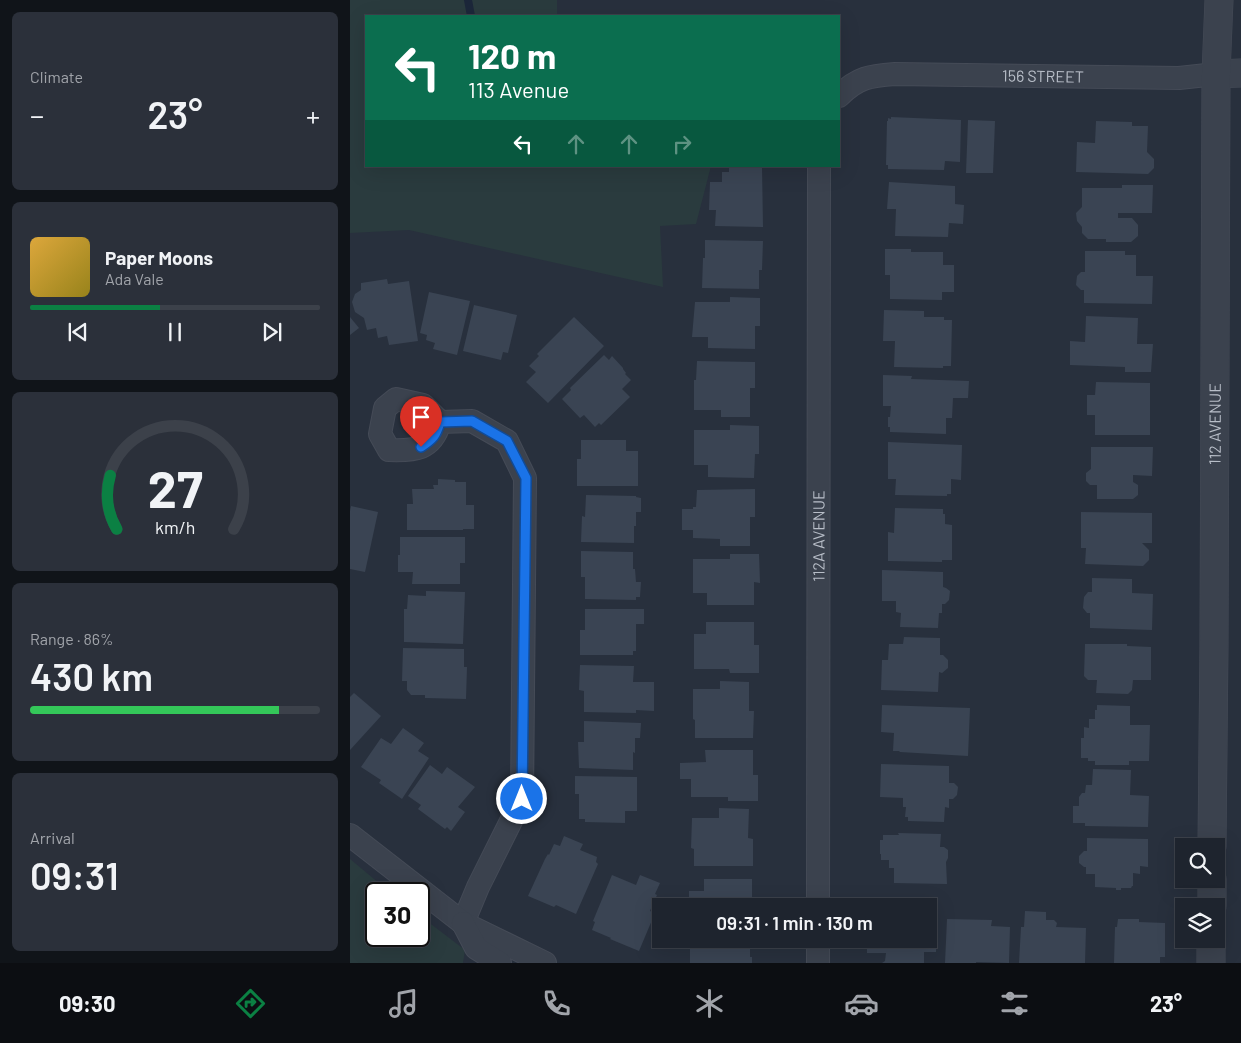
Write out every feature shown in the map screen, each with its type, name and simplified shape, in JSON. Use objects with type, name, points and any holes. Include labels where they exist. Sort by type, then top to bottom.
[{"type":"street","name":"112 AVENUE","points":[[1212,838],[1214,614],[1228,74],[1219,0]]},
{"type":"street","name":"156 STREET","points":[[843,91],[860,80],[871,76],[896,74],[1179,78],[1228,74]]},
{"type":"street","name":"112A AVENUE","points":[[818,898],[819,167]]},
{"type":"street","points":[[440,422],[472,421],[507,441],[526,478],[522,799],[478,887],[463,923]]},
{"type":"street","points":[[350,834],[463,923],[545,963]]},
{"type":"street","points":[[463,923],[476,948],[500,963]]},
{"type":"street","points":[[818,948],[818,963]]},
{"type":"street","points":[[1211,963],[1212,948]]},
{"type":"shaded area","points":[[350,0],[557,0],[557,15],[365,15],[365,167],[711,167],[696,224],[660,226],[663,287],[409,230],[350,233]]},
{"type":"shaded area","points":[[350,859],[378,882],[365,882],[365,947],[430,947],[430,923],[465,950],[463,963],[350,963]]},
{"type":"building","points":[[891,117],[961,120],[960,162],[945,161],[944,170],[888,169],[888,165],[886,165],[887,121]]},
{"type":"building","points":[[968,120],[995,121],[993,173],[966,173]]},
{"type":"building","points":[[1096,121],[1132,122],[1132,126],[1148,126],[1147,152],[1154,159],[1154,168],[1148,174],[1076,172],[1077,142],[1095,143]]},
{"type":"building","points":[[729,167],[762,167],[763,227],[715,226],[716,210],[709,210],[710,182],[722,182],[722,172],[729,172]]},
{"type":"building","points":[[889,182],[955,186],[955,204],[964,205],[963,224],[949,223],[948,237],[895,236],[896,209],[887,209]]},
{"type":"building","points":[[1122,185],[1153,185],[1152,213],[1118,213],[1118,218],[1132,218],[1138,225],[1138,236],[1131,242],[1106,242],[1106,239],[1088,239],[1082,233],[1082,227],[1077,221],[1076,213],[1082,207],[1082,188],[1122,188]]},
{"type":"building","points":[[705,240],[763,241],[762,270],[759,270],[759,289],[702,288]]},
{"type":"building","points":[[885,249],[911,249],[911,252],[943,252],[943,265],[954,265],[954,292],[942,292],[942,300],[890,299],[890,275],[885,275]]},
{"type":"building","points":[[1085,251],[1125,251],[1125,255],[1136,255],[1136,276],[1153,276],[1152,304],[1084,303],[1084,290],[1081,290],[1076,285],[1077,276],[1081,272],[1085,272]]},
{"type":"building","points":[[387,279],[388,284],[409,281],[418,341],[389,345],[387,336],[378,338],[376,328],[367,330],[364,318],[355,312],[352,302],[355,294],[361,290],[361,283]]},
{"type":"building","points":[[429,292],[470,301],[457,355],[433,349],[435,343],[426,340],[427,335],[420,333]]},
{"type":"building","points":[[730,297],[760,298],[760,326],[755,326],[755,349],[708,348],[708,337],[692,337],[695,302],[730,302]]},
{"type":"building","points":[[474,305],[517,315],[508,353],[503,352],[501,360],[463,351]]},
{"type":"building","points":[[884,310],[924,311],[924,317],[944,317],[944,320],[952,320],[951,366],[943,366],[943,368],[894,367],[895,341],[883,341]]},
{"type":"building","points":[[1086,316],[1138,318],[1137,344],[1153,344],[1151,372],[1125,372],[1125,367],[1070,365],[1070,341],[1085,342]]},
{"type":"building","points":[[350,317],[359,328],[350,335]]},
{"type":"building","points":[[574,317],[604,346],[548,403],[526,382],[536,372],[529,366],[539,356],[537,354]]},
{"type":"building","points":[[604,355],[609,360],[612,356],[631,380],[622,389],[630,397],[601,425],[599,423],[595,427],[584,415],[580,418],[562,399],[571,390],[570,388]]},
{"type":"building","points":[[697,361],[755,362],[755,388],[750,388],[750,417],[721,417],[721,410],[694,410],[694,380],[696,380]]},
{"type":"building","points":[[883,375],[912,376],[911,379],[969,381],[968,398],[953,398],[952,418],[946,418],[946,434],[890,432],[888,417],[890,417],[891,406],[883,406]]},
{"type":"building","points":[[1096,382],[1150,383],[1150,435],[1095,435],[1095,415],[1087,415],[1087,395],[1095,395]]},
{"type":"building","points":[[730,425],[759,426],[759,454],[755,454],[754,478],[708,477],[708,465],[694,465],[694,430],[730,430]]},
{"type":"building","points":[[581,440],[626,440],[626,451],[638,451],[638,486],[577,486],[577,459],[581,459]]},
{"type":"building","points":[[888,442],[962,445],[961,480],[951,479],[951,494],[947,494],[947,496],[895,495],[896,479],[888,479]]},
{"type":"building","points":[[1091,447],[1153,447],[1152,476],[1133,475],[1133,482],[1138,485],[1138,495],[1133,499],[1097,499],[1097,485],[1090,485],[1086,481],[1086,473],[1091,469]]},
{"type":"building","points":[[438,479],[466,482],[466,505],[474,505],[474,529],[407,530],[407,504],[413,504],[412,489],[434,489],[433,485],[438,485]]},
{"type":"building","points":[[755,489],[755,517],[750,517],[750,546],[720,546],[720,539],[693,538],[693,530],[682,530],[682,509],[693,509],[693,507],[696,507],[697,490]]},
{"type":"building","points":[[586,495],[636,496],[641,498],[641,512],[636,512],[634,543],[581,542],[582,516],[585,517]]},
{"type":"building","points":[[351,506],[378,512],[365,572],[350,569]]},
{"type":"building","points":[[895,508],[943,509],[945,524],[952,525],[952,560],[942,560],[942,562],[888,561],[888,532],[894,533]]},
{"type":"building","points":[[1081,512],[1152,513],[1152,543],[1142,543],[1149,550],[1149,560],[1143,566],[1085,564],[1086,548],[1081,548]]},
{"type":"building","points":[[400,537],[465,537],[465,563],[460,563],[460,584],[412,584],[413,572],[398,572]]},
{"type":"building","points":[[581,551],[633,552],[633,569],[635,569],[636,582],[641,582],[640,597],[636,597],[636,600],[585,599],[585,577],[581,577]]},
{"type":"building","points":[[730,554],[759,554],[760,583],[754,582],[754,605],[707,605],[707,593],[693,593],[693,559],[730,559]]},
{"type":"building","points":[[882,570],[943,572],[943,587],[950,591],[949,600],[942,604],[942,613],[939,613],[938,628],[900,627],[901,613],[896,612],[896,601],[882,601]]},
{"type":"building","points":[[1092,578],[1132,579],[1132,593],[1153,594],[1152,630],[1090,628],[1090,613],[1087,613],[1083,608],[1084,597],[1088,592],[1092,592]]},
{"type":"building","points":[[426,591],[465,592],[463,644],[404,642],[404,609],[407,609],[408,595],[426,596]]},
{"type":"building","points":[[585,609],[644,609],[644,624],[636,624],[636,651],[633,651],[633,655],[580,655],[580,630],[585,630]]},
{"type":"building","points":[[706,622],[754,622],[754,645],[759,645],[759,673],[730,673],[729,669],[694,669],[694,634],[706,634]]},
{"type":"building","points":[[904,637],[940,638],[940,655],[943,655],[948,660],[948,668],[942,673],[939,672],[938,692],[881,690],[882,660],[888,660],[889,644],[903,644]]},
{"type":"building","points":[[1085,644],[1127,644],[1127,646],[1151,647],[1151,680],[1133,680],[1132,690],[1128,694],[1096,693],[1097,680],[1088,680],[1084,676]]},
{"type":"building","points":[[403,648],[464,649],[464,667],[467,667],[466,699],[425,698],[425,695],[411,695],[407,690],[407,681],[402,681]]},
{"type":"building","points":[[580,665],[634,666],[633,682],[654,682],[654,711],[636,710],[636,713],[584,712],[584,691],[579,690]]},
{"type":"building","points":[[720,681],[749,682],[749,711],[754,711],[753,738],[695,738],[693,689],[720,689]]},
{"type":"building","points":[[354,693],[381,716],[350,750],[350,697]]},
{"type":"building","points":[[882,705],[970,708],[968,756],[893,751],[894,733],[881,732]]},
{"type":"building","points":[[1097,705],[1130,706],[1130,725],[1150,725],[1149,761],[1129,761],[1129,765],[1095,765],[1095,761],[1081,758],[1081,738],[1084,738],[1084,727],[1089,728],[1089,719],[1095,719]]},
{"type":"building","points":[[584,721],[641,723],[640,738],[635,738],[633,770],[579,768],[578,742],[584,742]]},
{"type":"building","points":[[403,728],[424,743],[418,751],[429,758],[402,799],[379,783],[381,780],[361,767],[381,738],[391,744]]},
{"type":"building","points":[[705,750],[753,750],[753,775],[758,775],[758,801],[728,801],[728,797],[691,797],[691,779],[680,779],[680,763],[706,762]]},
{"type":"building","points":[[881,764],[949,766],[949,783],[954,783],[958,787],[957,795],[953,799],[949,799],[949,808],[945,807],[944,822],[908,821],[908,817],[905,817],[906,807],[903,807],[903,798],[880,797]]},
{"type":"building","points":[[430,765],[442,774],[447,767],[475,787],[458,807],[465,812],[451,831],[447,827],[445,829],[418,809],[421,805],[408,796]]},
{"type":"building","points":[[1093,769],[1131,770],[1130,795],[1149,796],[1148,827],[1085,826],[1085,823],[1073,823],[1073,806],[1079,806],[1079,797],[1082,793],[1085,793],[1086,785],[1092,785]]},
{"type":"building","points":[[575,776],[637,777],[637,811],[625,811],[625,823],[585,822],[585,819],[579,819],[579,794],[575,794]]},
{"type":"building","points":[[719,808],[749,809],[748,838],[753,839],[753,866],[694,866],[694,849],[691,848],[692,818],[719,818]]},
{"type":"building","points":[[898,833],[941,834],[940,847],[948,850],[946,862],[947,884],[894,883],[894,868],[889,868],[889,860],[881,860],[880,840],[883,840],[883,835],[899,835]]},
{"type":"building","points":[[564,836],[583,844],[580,850],[597,857],[596,862],[598,864],[576,914],[528,896],[554,844],[560,846]]},
{"type":"building","points":[[1087,838],[1148,839],[1148,867],[1140,866],[1140,874],[1133,873],[1133,886],[1131,888],[1116,890],[1116,888],[1095,887],[1095,874],[1086,874],[1086,867],[1079,863],[1079,856],[1084,851],[1087,851]]},
{"type":"building","points":[[612,875],[636,885],[640,875],[660,883],[655,894],[657,895],[656,898],[652,898],[650,911],[652,912],[652,920],[639,951],[592,930],[595,922],[593,921]]},
{"type":"building","points":[[704,879],[752,879],[752,898],[689,898],[689,891],[704,891]]},
{"type":"building","points":[[1025,911],[1046,912],[1046,920],[1054,920],[1057,923],[1056,927],[1086,928],[1085,963],[1019,963],[1021,927],[1024,927]]},
{"type":"building","points":[[947,919],[992,920],[991,926],[1010,927],[1009,963],[945,963]]},
{"type":"building","points":[[1118,919],[1139,919],[1139,922],[1165,923],[1165,957],[1160,957],[1160,963],[1114,963],[1115,927],[1117,927]]},
{"type":"building","points":[[690,948],[750,948],[750,957],[752,957],[752,963],[690,963]]},
{"type":"building","points":[[867,948],[936,948],[936,952],[924,952],[924,963],[882,963],[885,961],[886,953],[867,953]]},
{"type":"waterway","points":[[468,0],[471,15]]},
{"type":"route","points":[[421,447],[432,440],[437,433],[440,422],[472,421],[507,441],[526,478],[522,799]]}]
